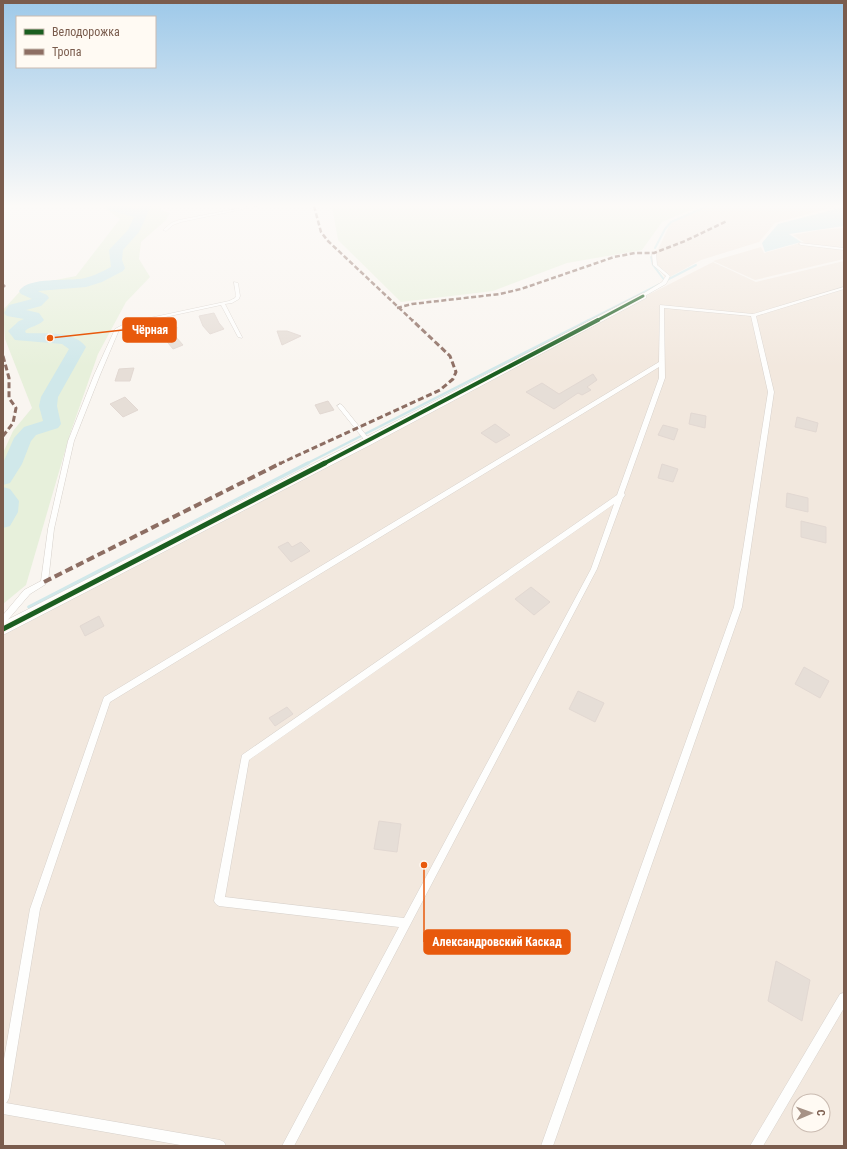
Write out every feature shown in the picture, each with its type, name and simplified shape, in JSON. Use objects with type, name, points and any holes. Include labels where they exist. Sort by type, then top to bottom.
[{"type":"street","points":[[3,629],[368,441],[643,296]]},
{"type":"lane","points":[[643,296],[667,279],[667,274],[655,265],[655,260]]},
{"type":"lane","points":[[3,620],[28,592],[44,582],[51,529],[71,441],[117,329],[126,324],[237,299],[236,283]]},
{"type":"lane","points":[[288,1146],[594,569],[622,494],[662,378],[662,306],[753,315],[844,288]]},
{"type":"lane","points":[[222,303],[240,337]]},
{"type":"lane","points":[[547,1146],[738,607],[771,392],[753,315]]},
{"type":"lane","points":[[3,1098],[35,910],[107,700],[662,363]]},
{"type":"lane","points":[[340,406],[368,441]]},
{"type":"lane","points":[[406,923],[219,901],[245,758],[622,494]]},
{"type":"lane","points":[[756,1146],[844,998]]},
{"type":"lane","points":[[3,1108],[220,1146]]},
{"type":"shaded area","points":[[655,260],[702,260],[701,260],[666,279]]},
{"type":"shaded area","points":[[718,260],[841,260],[755,280],[713,261]]},
{"type":"shaded area","points":[[844,261],[844,1146],[3,1146],[3,628],[10,619],[713,262],[756,282]]},
{"type":"green space","points":[[89,260],[139,260],[150,277],[126,302],[98,354],[70,434],[26,585],[3,604],[3,453],[13,431],[32,408],[5,339],[3,310],[25,286],[76,276]]},
{"type":"green space","points":[[358,260],[586,260],[567,263],[493,291],[401,302]]},
{"type":"building","points":[[214,313],[224,329],[210,334],[203,326],[199,316]]},
{"type":"building","points":[[177,327],[176,337],[183,345],[173,349],[164,338],[166,328]]},
{"type":"building","points":[[277,331],[287,331],[301,336],[282,345]]},
{"type":"building","points":[[134,368],[130,381],[115,381],[119,369]]},
{"type":"building","points":[[593,374],[597,380],[587,387],[591,390],[582,395],[578,393],[554,409],[526,392],[542,383],[559,394]]},
{"type":"building","points":[[125,397],[138,410],[123,417],[110,404]]},
{"type":"building","points":[[328,401],[334,410],[320,414],[315,405]]},
{"type":"building","points":[[691,413],[706,416],[705,428],[689,424]]},
{"type":"building","points":[[797,417],[818,423],[816,432],[795,427]]},
{"type":"building","points":[[495,424],[510,435],[496,443],[481,433]]},
{"type":"building","points":[[663,425],[678,429],[674,440],[658,435]]},
{"type":"building","points":[[662,464],[678,469],[673,482],[658,478]]},
{"type":"building","points":[[787,493],[808,498],[808,512],[786,507]]},
{"type":"building","points":[[801,521],[826,527],[826,543],[801,537]]},
{"type":"building","points":[[288,542],[292,547],[301,542],[310,551],[291,562],[278,547]]},
{"type":"building","points":[[531,587],[550,602],[534,615],[515,599]]},
{"type":"building","points":[[99,616],[104,626],[85,636],[80,626]]},
{"type":"building","points":[[804,667],[829,681],[820,698],[795,684]]},
{"type":"building","points":[[578,691],[604,703],[595,722],[569,709]]},
{"type":"building","points":[[287,707],[293,714],[275,726],[269,718]]},
{"type":"building","points":[[379,821],[401,824],[397,852],[374,849]]},
{"type":"building","points":[[776,961],[810,980],[802,1021],[768,1001]]},
{"type":"waterway","points":[[3,478],[12,464],[23,438],[30,431],[52,424],[48,406],[49,397],[65,372],[78,347],[65,340],[21,337],[16,331],[24,324],[36,320],[34,316],[12,313],[14,308],[36,303],[42,298],[26,291],[32,288],[44,285],[68,285],[92,281],[118,268],[116,260]]},
{"type":"waterway","points":[[652,260],[653,265],[665,281],[696,265]]},
{"type":"waterway","points":[[587,321],[660,284]]},
{"type":"waterway","points":[[306,464],[589,320]]},
{"type":"waterway","points":[[29,607],[308,463]]},
{"type":"waterway","points":[[3,494],[9,501],[8,512],[3,521]]},
{"type":"marked path","points":[[44,582],[277,465],[440,390],[453,379],[456,372],[450,356],[348,260]]},
{"type":"marked path","points":[[397,308],[412,304],[500,294],[561,276],[575,269],[605,260]]},
{"type":"marked path","points":[[3,356],[9,378],[9,398],[16,408],[13,423],[3,436]]},
{"type":"cycle path","points":[[3,629],[368,441],[643,296]]},
{"type":"place","name":"Чёрная","points":[[50,338]]},
{"type":"place","name":"Александровский Каскад","points":[[424,865]]}]
